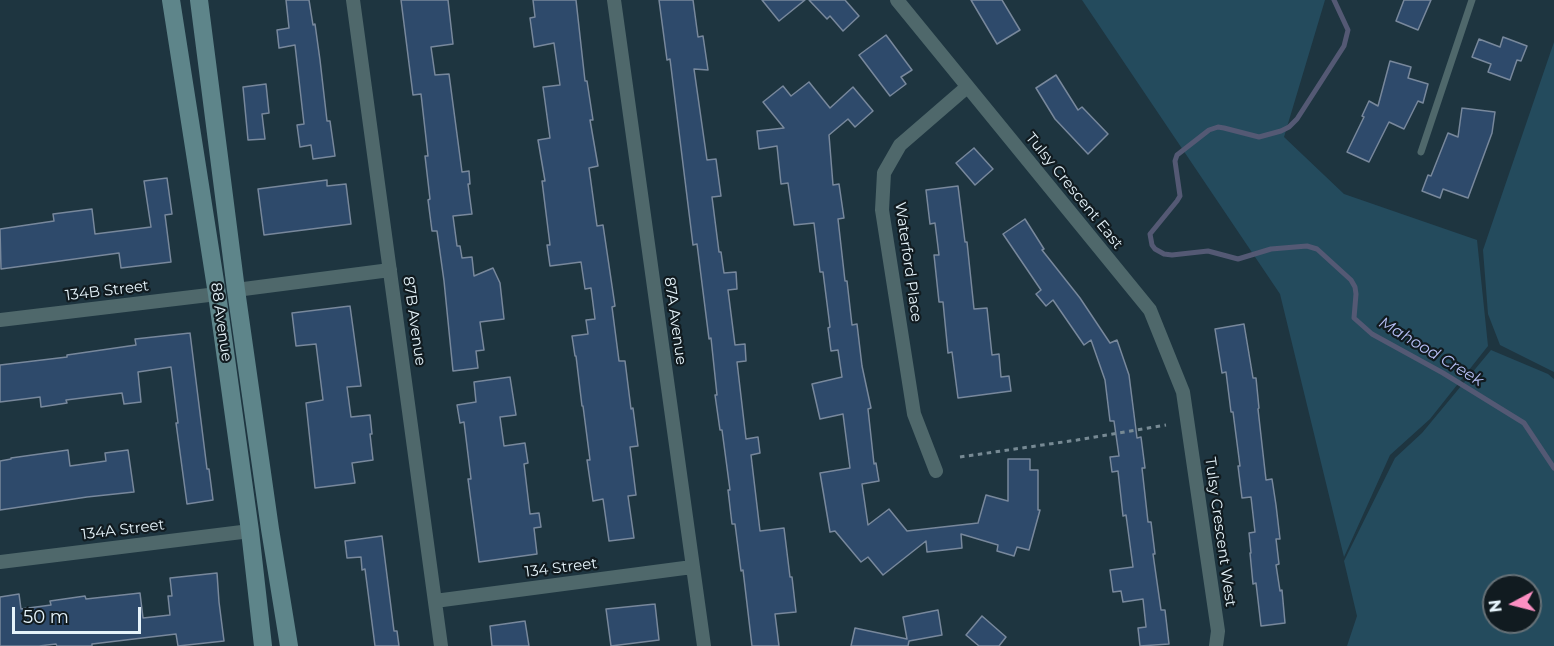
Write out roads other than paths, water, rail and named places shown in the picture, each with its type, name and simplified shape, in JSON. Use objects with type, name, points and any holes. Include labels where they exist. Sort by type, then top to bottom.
[{"type":"main road","name":"88 Avenue","points":[[171,0],[217,294],[250,531],[263,646]]},
{"type":"main road","name":"88 Avenue","points":[[199,0],[236,290],[289,646]]},
{"type":"street","name":"87B Avenue","points":[[352,0],[441,646]]},
{"type":"street","name":"87A Avenue","points":[[614,0],[704,646]]},
{"type":"street","name":"Tulsy Crescent East","points":[[897,0],[1150,310],[1183,393],[1188,422]]},
{"type":"street","name":"Waterford Place","points":[[936,471],[914,414],[882,210],[884,173],[900,145],[967,87]]},
{"type":"street","points":[[236,290],[390,270]]},
{"type":"street","name":"134B Street","points":[[0,320],[217,294]]},
{"type":"street","name":"Tulsy Crescent West","points":[[1188,422],[1218,632],[1216,646]]},
{"type":"street","name":"134A Street","points":[[0,562],[250,531]]},
{"type":"street","name":"134 Street","points":[[435,601],[692,567]]},
{"type":"lane","points":[[1421,152],[1472,0]]},
{"type":"waterway","name":"Mahood Creek","points":[[1334,0],[1348,30],[1344,46],[1297,119],[1281,131],[1259,137],[1218,127],[1209,130],[1177,155],[1175,161],[1180,196],[1150,234],[1152,245],[1164,254],[1208,251],[1238,259],[1271,249],[1307,246],[1317,249],[1351,280],[1355,287],[1354,318],[1372,334],[1443,373],[1524,423],[1554,468]]}]
